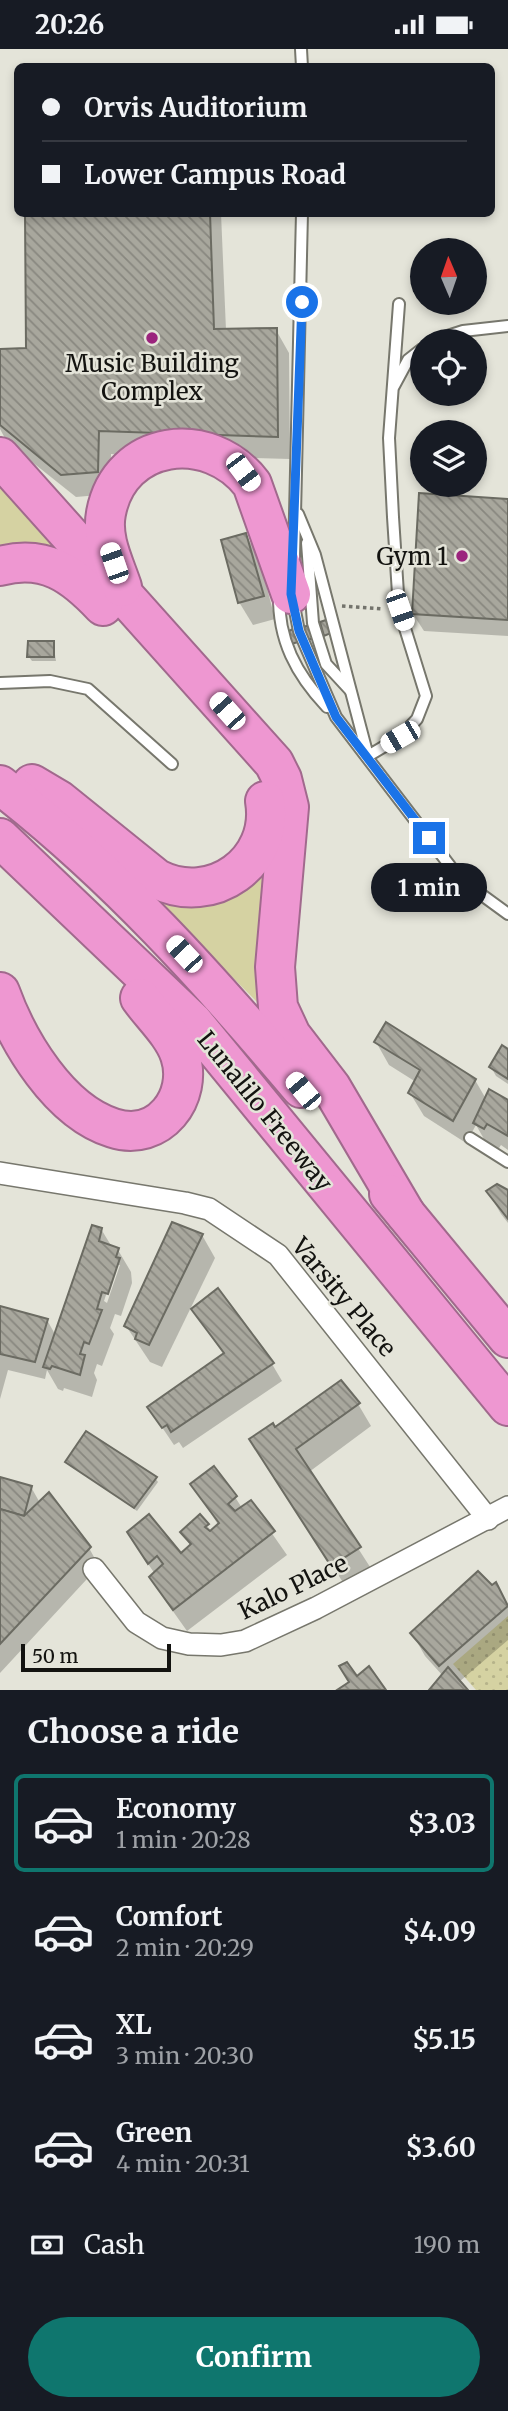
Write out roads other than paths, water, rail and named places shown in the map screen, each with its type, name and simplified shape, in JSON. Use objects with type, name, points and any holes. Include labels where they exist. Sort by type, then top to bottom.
[{"type":"highway","points":[[127,602],[107,544],[106,515],[115,488],[124,476],[146,457],[181,448],[204,449],[243,472],[293,547],[291,594]]},
{"type":"highway","points":[[0,457],[127,602],[261,747],[282,779],[289,807],[275,967],[278,1007],[291,1035],[331,1087],[405,1213]]},
{"type":"highway","points":[[0,566],[29,561],[44,563],[60,569],[85,586],[249,765],[262,787],[267,819],[257,853],[241,871],[218,884],[189,888],[171,886],[157,879],[60,800],[2,780]]},
{"type":"highway","name":"Lunalilo Freeway","points":[[2,780],[116,886],[193,963],[508,1338]]},
{"type":"highway","points":[[0,992],[19,1038],[35,1061],[51,1082],[93,1119],[113,1128],[135,1131],[155,1125],[172,1111],[183,1080],[177,1047],[112,962],[11,847]]},
{"type":"highway","name":"Lunalilo Freeway","points":[[11,847],[193,1022],[508,1406]]},
{"type":"street","name":"Varsity Place","points":[[0,1173],[209,1209],[260,1240],[298,1277],[488,1519]]},
{"type":"street","points":[[488,1519],[508,1507]]},
{"type":"street","name":"Kalo Place","points":[[94,1569],[136,1622],[162,1638],[189,1644],[222,1644],[245,1641],[316,1608],[488,1519]]},
{"type":"lane","points":[[302,217],[296,510],[291,594],[299,631],[336,717]]},
{"type":"lane","points":[[368,756],[400,737],[417,719],[426,696],[400,610],[389,438],[399,304]]},
{"type":"lane","points":[[481,329],[508,326]]},
{"type":"lane","points":[[393,388],[410,358]]},
{"type":"lane","points":[[296,510],[281,544],[293,547],[328,605],[368,756]]},
{"type":"lane","points":[[296,510],[293,547],[278,616],[288,655],[311,690],[368,756],[460,879],[508,913]]},
{"type":"lane","points":[[293,547],[326,664],[351,692]]},
{"type":"lane","points":[[0,683],[50,681],[88,689],[172,764]]},
{"type":"lane","points":[[470,1138],[508,1162]]},
{"type":"place","name":"Music Building Complex","points":[[152,338]]},
{"type":"place","name":"Gym 1","points":[[462,556]]}]
